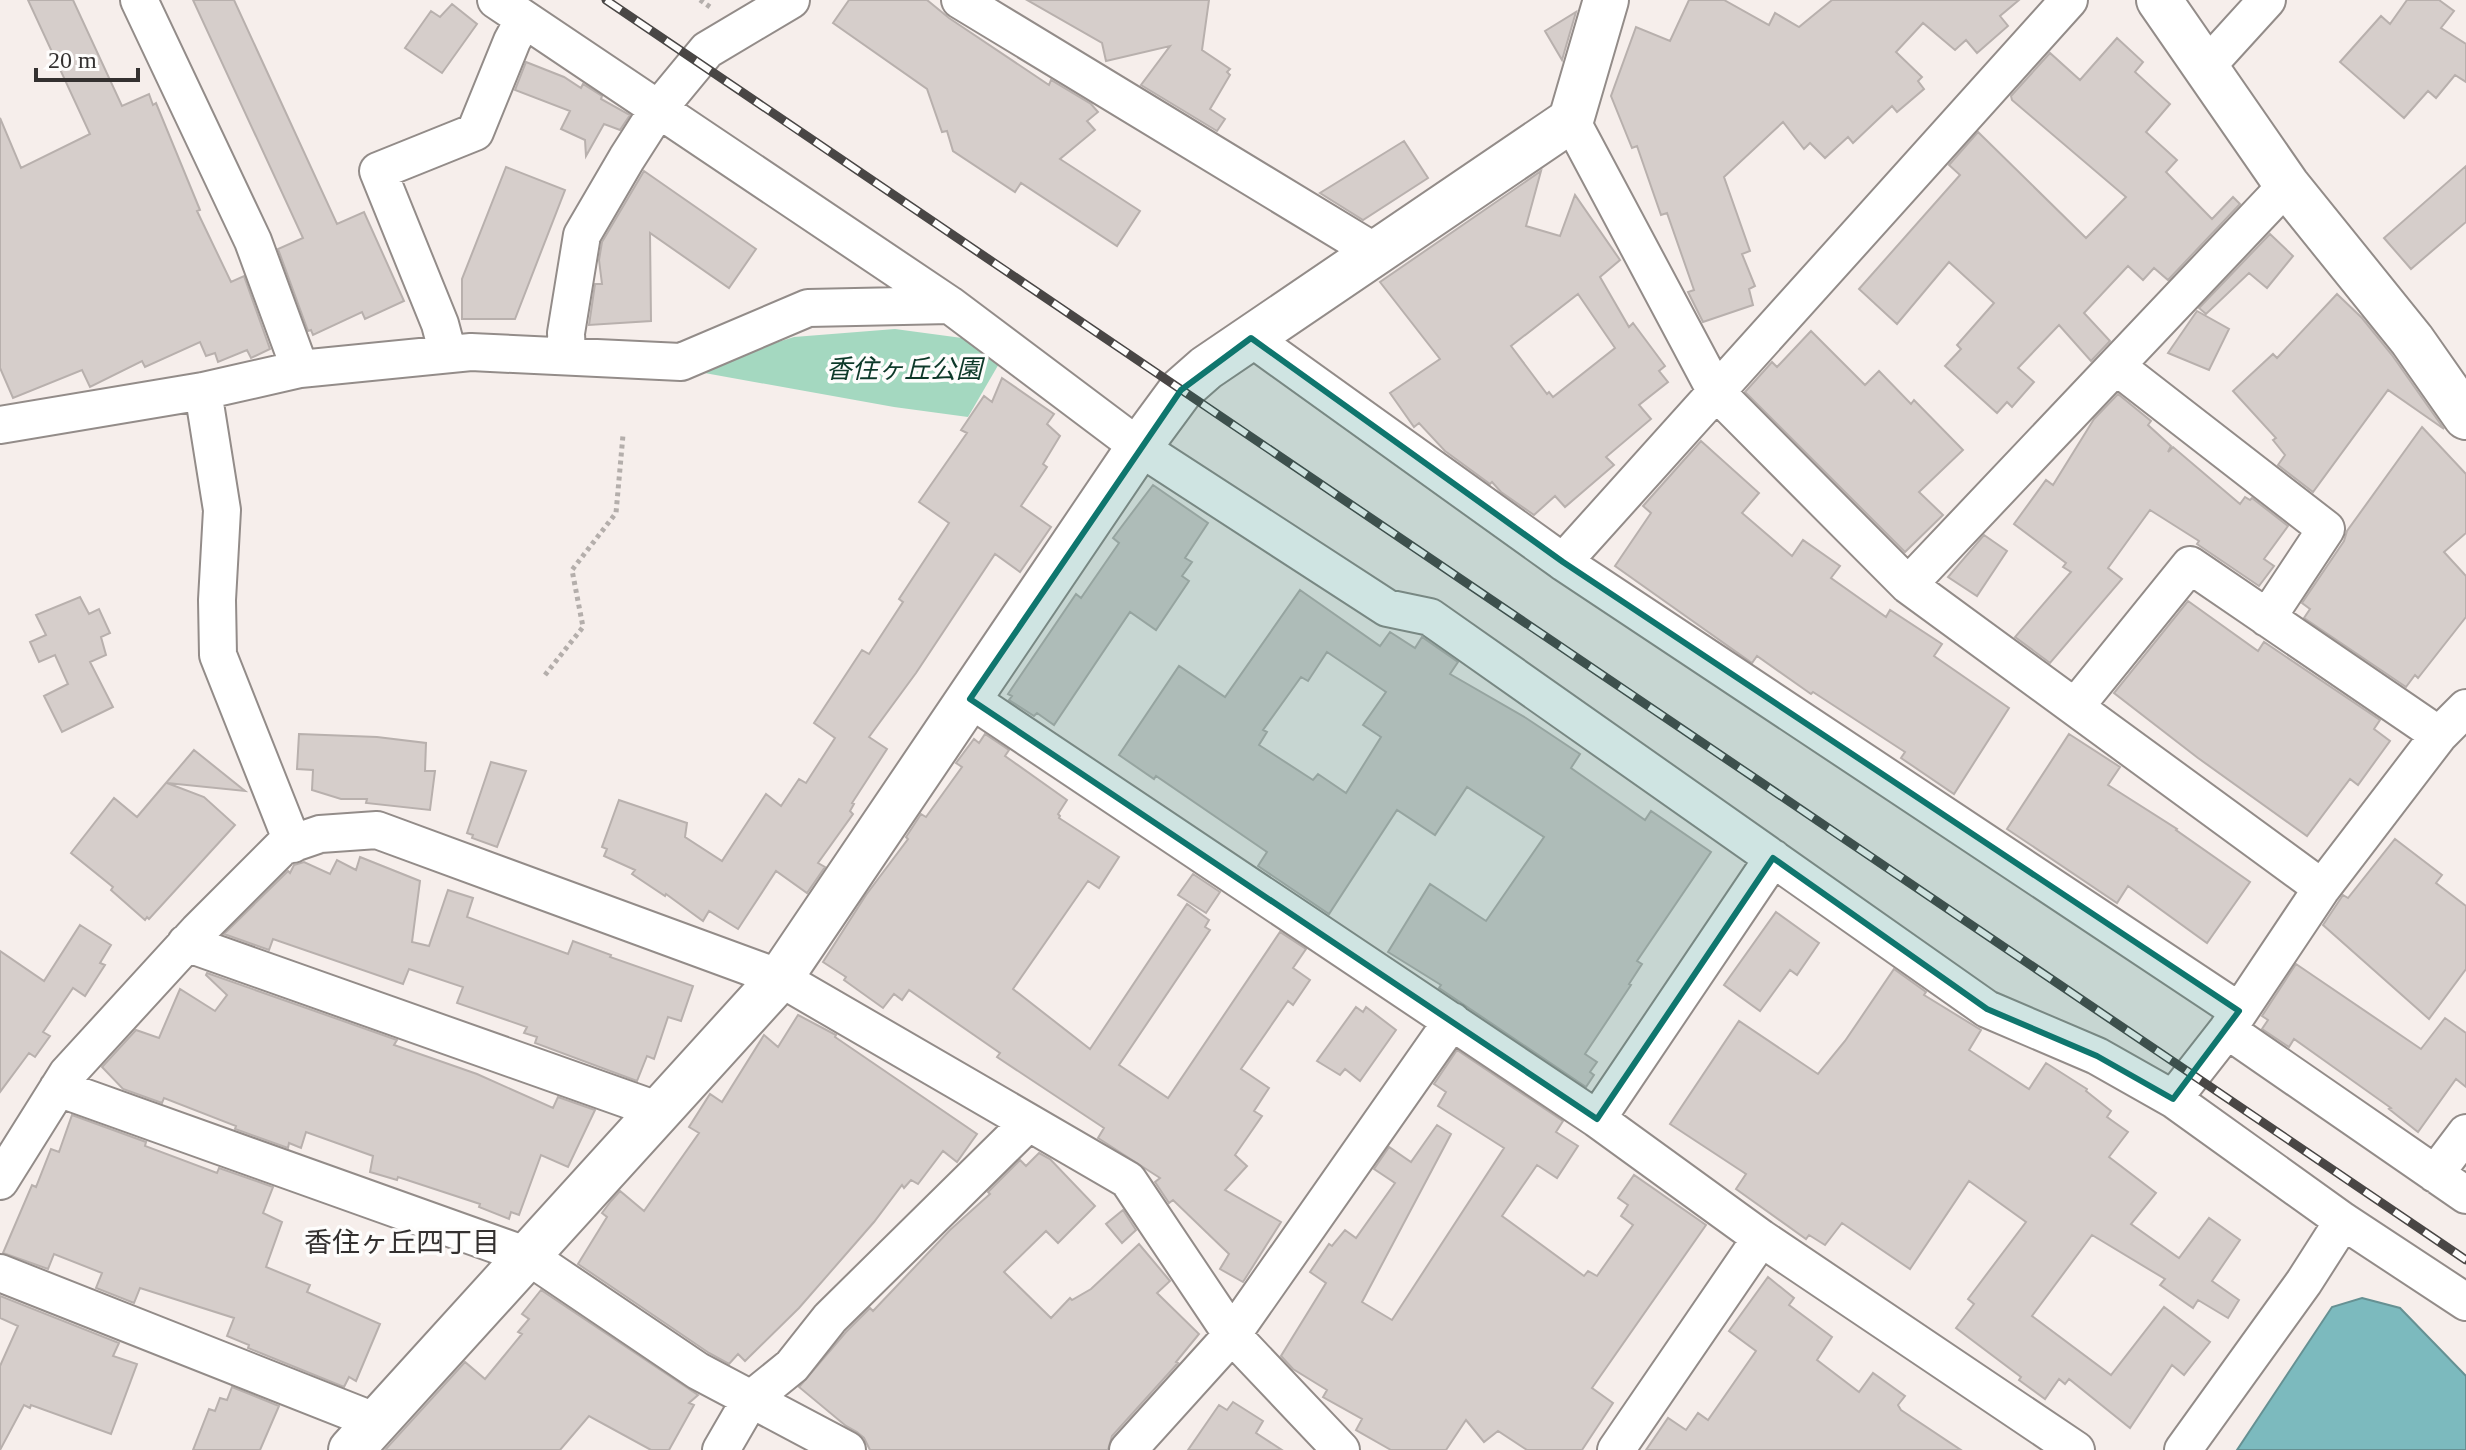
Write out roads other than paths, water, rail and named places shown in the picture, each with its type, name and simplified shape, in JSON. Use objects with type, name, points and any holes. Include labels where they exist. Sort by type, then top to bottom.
[{"type":"street","points":[[139,0],[253,241],[300,369]]},
{"type":"street","points":[[567,356],[566,333],[582,235],[659,108],[707,50],[791,0]]},
{"type":"street","points":[[960,0],[1375,252]]},
{"type":"street","points":[[0,1273],[364,1436],[780,978],[1139,447],[1181,390],[1206,368],[1571,120],[1606,0]]},
{"type":"street","points":[[1563,562],[2069,0]]},
{"type":"street","points":[[2159,0],[2287,185],[2412,340],[2466,417]]},
{"type":"street","points":[[2206,67],[2267,0]]},
{"type":"street","points":[[448,354],[440,324],[378,171],[475,132],[512,41],[510,9]]},
{"type":"street","points":[[510,9],[950,305],[1139,447],[1387,608],[1430,617],[1987,1009],[2097,1056],[2173,1099],[2343,1221],[2466,1302]]},
{"type":"street","points":[[1571,120],[1716,392],[1908,585],[2322,888]]},
{"type":"street","points":[[1908,585],[2287,185]]},
{"type":"street","points":[[0,425],[203,391],[300,369],[448,354],[471,352],[681,362],[808,308],[950,305]]},
{"type":"street","points":[[1251,338],[1563,562],[2233,1021],[2466,1195]]},
{"type":"street","points":[[2116,366],[2326,529],[2267,618]]},
{"type":"street","points":[[203,391],[222,510],[217,600],[218,655],[293,844]]},
{"type":"street","points":[[2075,707],[2190,565],[2439,735]]},
{"type":"street","points":[[970,699],[1597,1119],[1761,1238],[2076,1450]]},
{"type":"street","points":[[2173,1099],[2233,1021],[2322,888],[2439,735],[2466,708]]},
{"type":"street","points":[[0,1181],[67,1074],[186,943],[282,847],[320,834],[377,830],[780,978],[1128,1180],[1232,1335],[1341,1450]]},
{"type":"street","points":[[1597,1119],[1773,858]]},
{"type":"street","points":[[186,943],[660,1111]]},
{"type":"street","points":[[1128,1450],[1232,1335],[1452,1021]]},
{"type":"street","points":[[58,1088],[528,1256],[698,1371],[847,1450]]},
{"type":"street","points":[[721,1450],[750,1400],[792,1366],[830,1318],[1028,1123]]},
{"type":"street","points":[[2435,1174],[2466,1133]]},
{"type":"street","points":[[2183,1450],[2304,1282],[2343,1221]]},
{"type":"street","points":[[1616,1450],[1761,1238]]},
{"type":"water","points":[[2362,1298],[2400,1308],[2466,1376],[2466,1450],[2237,1450],[2332,1307]]},
{"type":"railway","points":[[606,0],[2466,1260]]},
{"type":"district","name":"香住ヶ丘四丁目","points":[[402,1242]]},
{"type":"park label","name":"香住ヶ丘公園","points":[[904,369]]}]
